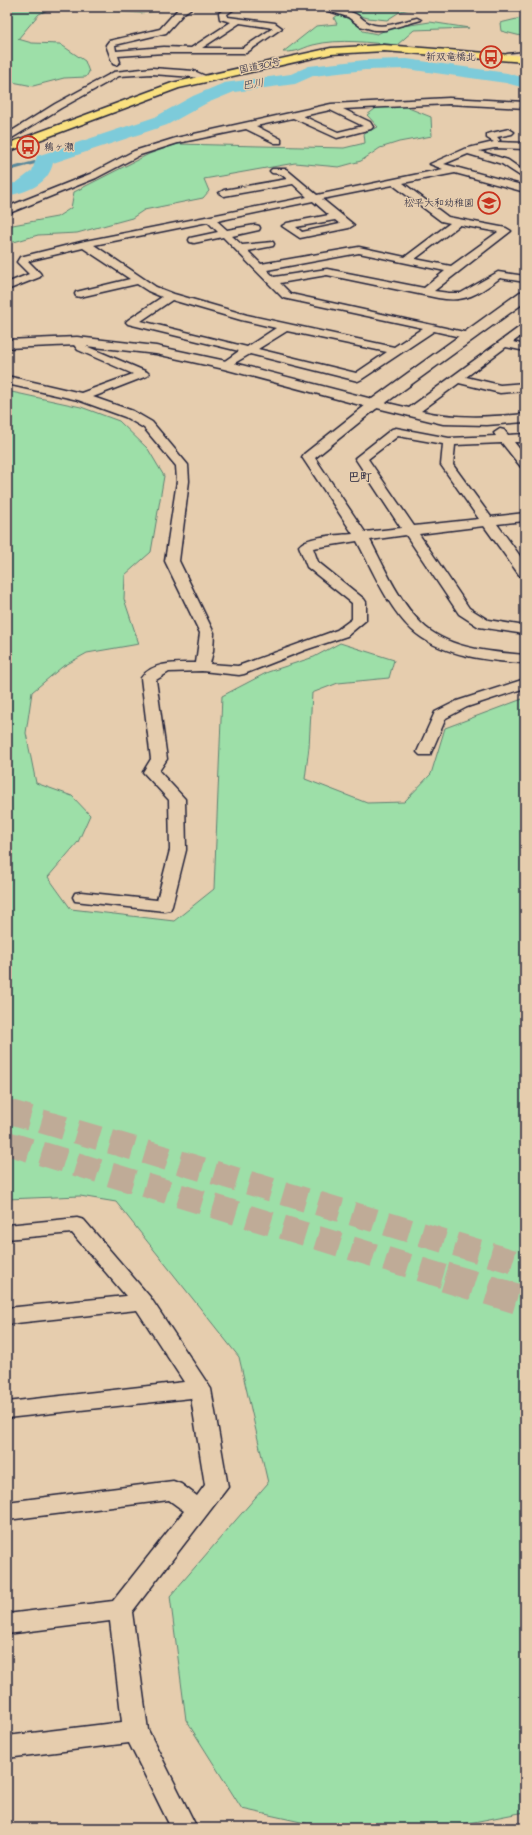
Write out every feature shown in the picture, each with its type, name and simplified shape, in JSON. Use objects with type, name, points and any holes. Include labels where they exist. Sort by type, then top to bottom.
[{"type":"highway","name":"国道301号","points":[[7,148],[153,93],[206,78],[330,51],[353,48],[401,48],[523,57]]},
{"type":"street","points":[[121,74],[110,45],[112,43],[163,31],[181,11],[189,7]]},
{"type":"street","points":[[114,54],[164,50],[246,50],[278,27],[224,19],[223,13],[233,7]]},
{"type":"street","points":[[320,7],[351,15],[363,24],[374,28],[385,28],[417,20]]},
{"type":"street","points":[[192,51],[238,21]]},
{"type":"street","points":[[7,138],[71,98],[121,74],[136,72],[175,72],[200,75],[206,78]]},
{"type":"street","points":[[7,211],[93,176],[137,152],[176,141],[330,107],[449,101],[525,105]]},
{"type":"street","points":[[294,115],[337,135],[368,127],[367,124],[330,107]]},
{"type":"street","points":[[246,125],[278,141]]},
{"type":"street","points":[[501,145],[490,136],[509,132]]},
{"type":"street","points":[[525,146],[501,145],[482,147],[467,151],[435,164],[525,189]]},
{"type":"street","points":[[467,151],[505,162],[525,176]]},
{"type":"street","points":[[7,287],[36,275],[22,262],[24,259],[85,244],[396,183],[454,170]]},
{"type":"street","points":[[274,171],[283,171],[337,217],[349,225],[300,235],[287,226],[337,217]]},
{"type":"street","points":[[224,193],[295,181]]},
{"type":"street","points":[[396,183],[445,219],[506,231],[425,292]]},
{"type":"street","points":[[210,219],[288,296],[468,336]]},
{"type":"street","points":[[407,260],[459,221]]},
{"type":"street","points":[[194,240],[255,228]]},
{"type":"street","points":[[85,244],[152,288],[170,296],[245,318],[396,351]]},
{"type":"street","points":[[240,249],[269,244]]},
{"type":"street","points":[[258,268],[359,250],[453,270]]},
{"type":"street","points":[[88,281],[127,272]]},
{"type":"street","points":[[272,281],[327,272],[448,298],[464,297],[498,275],[525,279]]},
{"type":"street","points":[[80,294],[139,280]]},
{"type":"street","points":[[170,296],[132,322],[358,377],[432,327]]},
{"type":"street","points":[[524,296],[375,404],[308,457],[361,537],[406,614],[424,633],[450,646],[488,656],[525,659]]},
{"type":"street","points":[[226,365],[285,327]]},
{"type":"street","points":[[411,413],[506,344],[525,328]]},
{"type":"street","points":[[7,344],[77,341],[156,350],[226,365],[443,420],[489,421],[525,418]]},
{"type":"street","points":[[77,341],[82,348],[143,374],[82,397]]},
{"type":"street","points":[[506,344],[525,348]]},
{"type":"street","points":[[459,379],[500,389],[525,387]]},
{"type":"street","points":[[7,380],[82,397],[129,414],[148,426],[182,465],[183,481],[172,561],[207,633],[206,651],[202,667]]},
{"type":"street","points":[[489,421],[525,464]]},
{"type":"street","points":[[525,438],[448,442],[396,432],[361,458],[412,531],[464,611],[484,624],[525,630]]},
{"type":"street","points":[[448,442],[446,465],[525,573]]},
{"type":"street","points":[[81,897],[164,906],[178,850],[177,799],[151,772],[159,758],[148,678],[166,668],[202,667],[239,671],[300,647],[342,633],[359,620],[360,602],[312,564],[306,546],[317,542],[525,517]]},
{"type":"street","points":[[425,752],[440,716],[462,704],[525,682]]},
{"type":"street","points":[[7,1232],[77,1225],[143,1302],[200,1389],[217,1486],[120,1610],[7,1624]]},
{"type":"street","points":[[7,1316],[143,1302]]},
{"type":"street","points":[[7,1410],[200,1389]]},
{"type":"street","points":[[7,1511],[173,1490],[199,1510]]},
{"type":"street","points":[[120,1610],[136,1732],[184,1828]]},
{"type":"street","points":[[7,1748],[136,1732]]},
{"type":"green space","points":[[7,7],[55,7],[39,14],[18,39],[32,43],[60,44],[85,61],[89,72],[86,77],[64,78],[33,86],[7,81]]},
{"type":"green space","points":[[55,7],[184,7],[141,13]]},
{"type":"green space","points":[[328,7],[420,7],[401,11],[387,20],[368,18]]},
{"type":"green space","points":[[338,15],[353,20],[363,31],[377,34],[390,28],[430,22],[469,28],[414,30],[397,45],[334,42],[313,45],[296,51],[283,52],[316,26],[337,24],[334,18]]},
{"type":"green space","points":[[525,17],[525,37],[501,31],[500,23]]},
{"type":"green space","points":[[401,105],[431,117],[432,136],[399,142],[380,148],[361,161],[339,167],[295,163],[204,179],[209,191],[203,198],[144,210],[132,218],[77,233],[38,235],[7,244],[7,226],[57,217],[71,208],[74,192],[149,154],[177,144],[344,148],[365,143],[364,133],[378,127],[367,115],[379,106]]},
{"type":"green space","points":[[7,391],[81,407],[119,421],[148,449],[164,476],[151,552],[125,575],[124,599],[139,644],[87,653],[62,667],[32,692],[26,733],[36,783],[72,796],[90,815],[78,842],[48,877],[71,909],[174,921],[214,889],[222,696],[268,672],[314,657],[340,643],[394,660],[389,678],[338,683],[312,693],[309,747],[305,779],[367,803],[404,802],[431,774],[445,728],[525,698],[525,1812],[443,1828],[328,1828],[242,1809],[186,1720],[170,1596],[268,1483],[239,1357],[116,1202],[80,1196],[7,1199]]},
{"type":"waterway","name":"巴川","points":[[7,190],[22,187],[41,173],[44,160],[161,121],[199,100],[230,87],[295,79],[309,71],[365,65],[407,64],[507,78],[525,83]]},
{"type":"waterway","points":[[7,170],[44,160]]},
{"type":"tunnel","points":[[7,1111],[525,1265]]},
{"type":"tunnel","points":[[7,1143],[449,1278]]},
{"type":"tunnel","points":[[445,1277],[525,1301]]},
{"type":"place","name":"新双竜橋北","points":[[491,57]]},
{"type":"place","name":"鵜ヶ瀬","points":[[28,147]]},
{"type":"place","name":"松平大和幼稚園","points":[[489,203]]},
{"type":"district","name":"巴町","points":[[360,477]]}]
